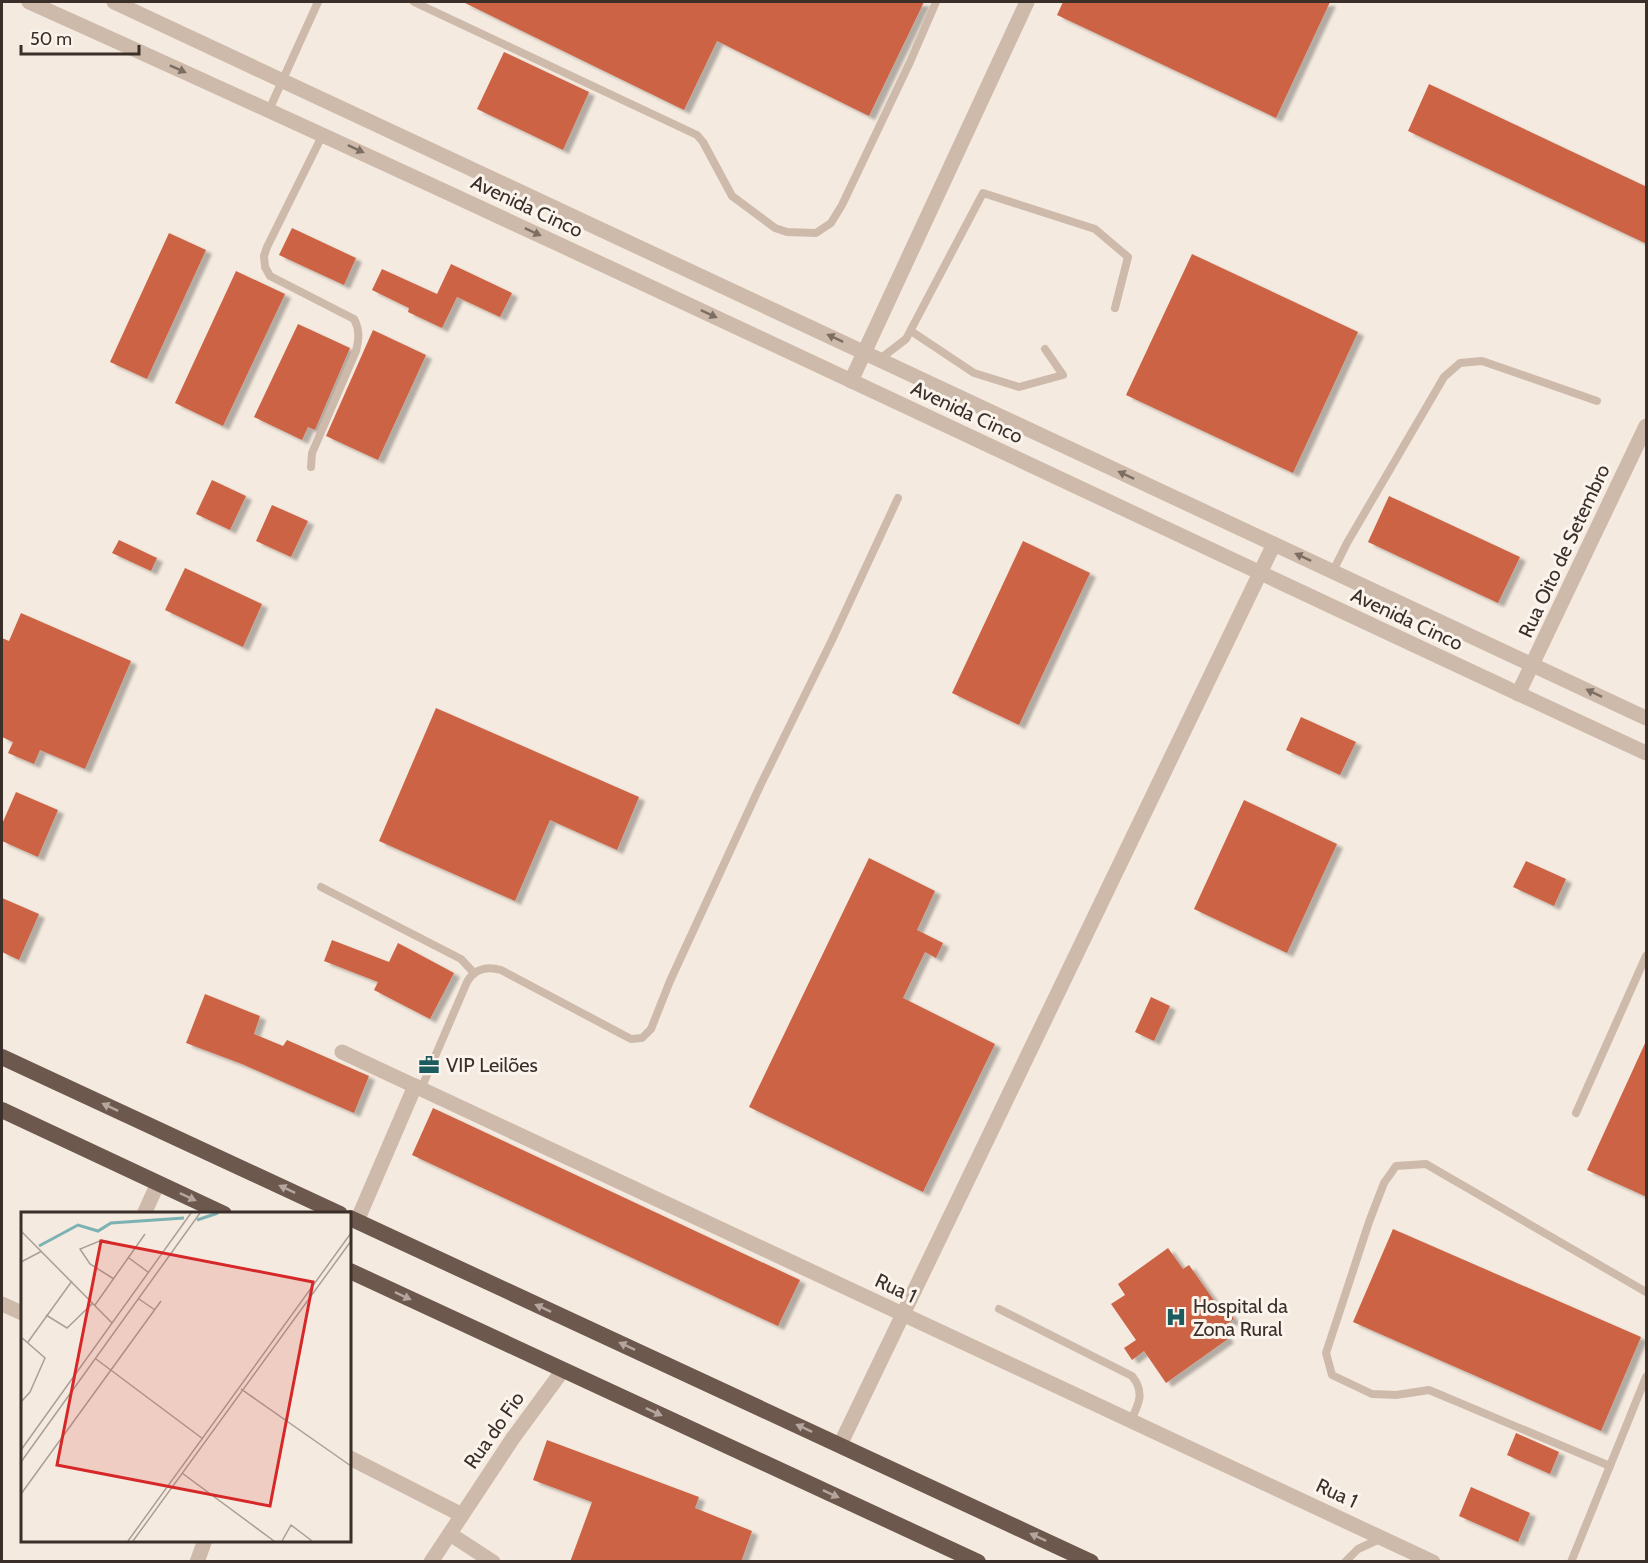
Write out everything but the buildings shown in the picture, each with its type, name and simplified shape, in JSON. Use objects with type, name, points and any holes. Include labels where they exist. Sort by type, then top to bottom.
[{"type":"highway","points":[[2,1057],[336,1212]]},
{"type":"highway","points":[[2,1110],[220,1212]]},
{"type":"highway","points":[[353,1220],[1091,1562]]},
{"type":"highway","points":[[351,1271],[978,1562]]},
{"type":"street","name":"Avenida Cinco","points":[[29,2],[323,134],[1647,753]]},
{"type":"street","name":"Avenida Cinco","points":[[114,2],[1647,718]]},
{"type":"street","points":[[851,381],[1028,2]]},
{"type":"street","name":"Rua Oito de Setembro","points":[[1518,694],[1647,426]]},
{"type":"street","points":[[840,1445],[1274,544]]},
{"type":"street","name":"Rua 1","points":[[342,1052],[1433,1562]]},
{"type":"street","points":[[353,1220],[418,1087]]},
{"type":"street","points":[[145,1212],[158,1183]]},
{"type":"street","points":[[2,1304],[21,1312]]},
{"type":"street","name":"Rua do Fio","points":[[431,1562],[513,1438],[562,1370]]},
{"type":"street","points":[[351,1459],[462,1515]]},
{"type":"street","points":[[450,1534],[493,1562]]},
{"type":"street","points":[[197,1562],[204,1542]]},
{"type":"lane","points":[[269,110],[318,2]]},
{"type":"lane","points":[[414,2],[697,135],[732,196],[775,228],[787,232],[816,233],[831,223],[842,205],[910,63],[936,2]]},
{"type":"lane","points":[[311,467],[312,453],[356,351],[359,336],[358,325],[354,319],[270,276],[265,267],[264,256],[275,229],[323,134]]},
{"type":"lane","points":[[880,359],[906,339],[983,194],[1095,230],[1128,256],[1115,308]]},
{"type":"lane","points":[[910,331],[974,373],[1019,387],[1063,375],[1045,349]]},
{"type":"lane","points":[[1333,571],[1444,377],[1460,363],[1482,361],[1597,401]]},
{"type":"lane","points":[[418,1087],[467,982],[474,973],[489,967],[501,970],[631,1039],[637,1040],[647,1035],[760,786],[832,640],[898,498]]},
{"type":"lane","points":[[321,887],[461,959],[474,973]]},
{"type":"lane","points":[[1576,1113],[1647,956]]},
{"type":"lane","points":[[1610,1466],[1429,1390],[1396,1395],[1372,1394],[1332,1375],[1326,1353],[1373,1212],[1384,1183],[1396,1166],[1426,1164],[1647,1292]]},
{"type":"lane","points":[[999,1309],[1131,1376],[1138,1386],[1141,1397],[1131,1420]]},
{"type":"lane","points":[[1571,1562],[1647,1377]]},
{"type":"lane","points":[[1345,1562],[1358,1550],[1382,1538]]},
{"type":"place","name":"VIP Leilões","points":[[429,1065]]},
{"type":"place","name":"Hospital da Zona Rural","points":[[1176,1317]]}]
